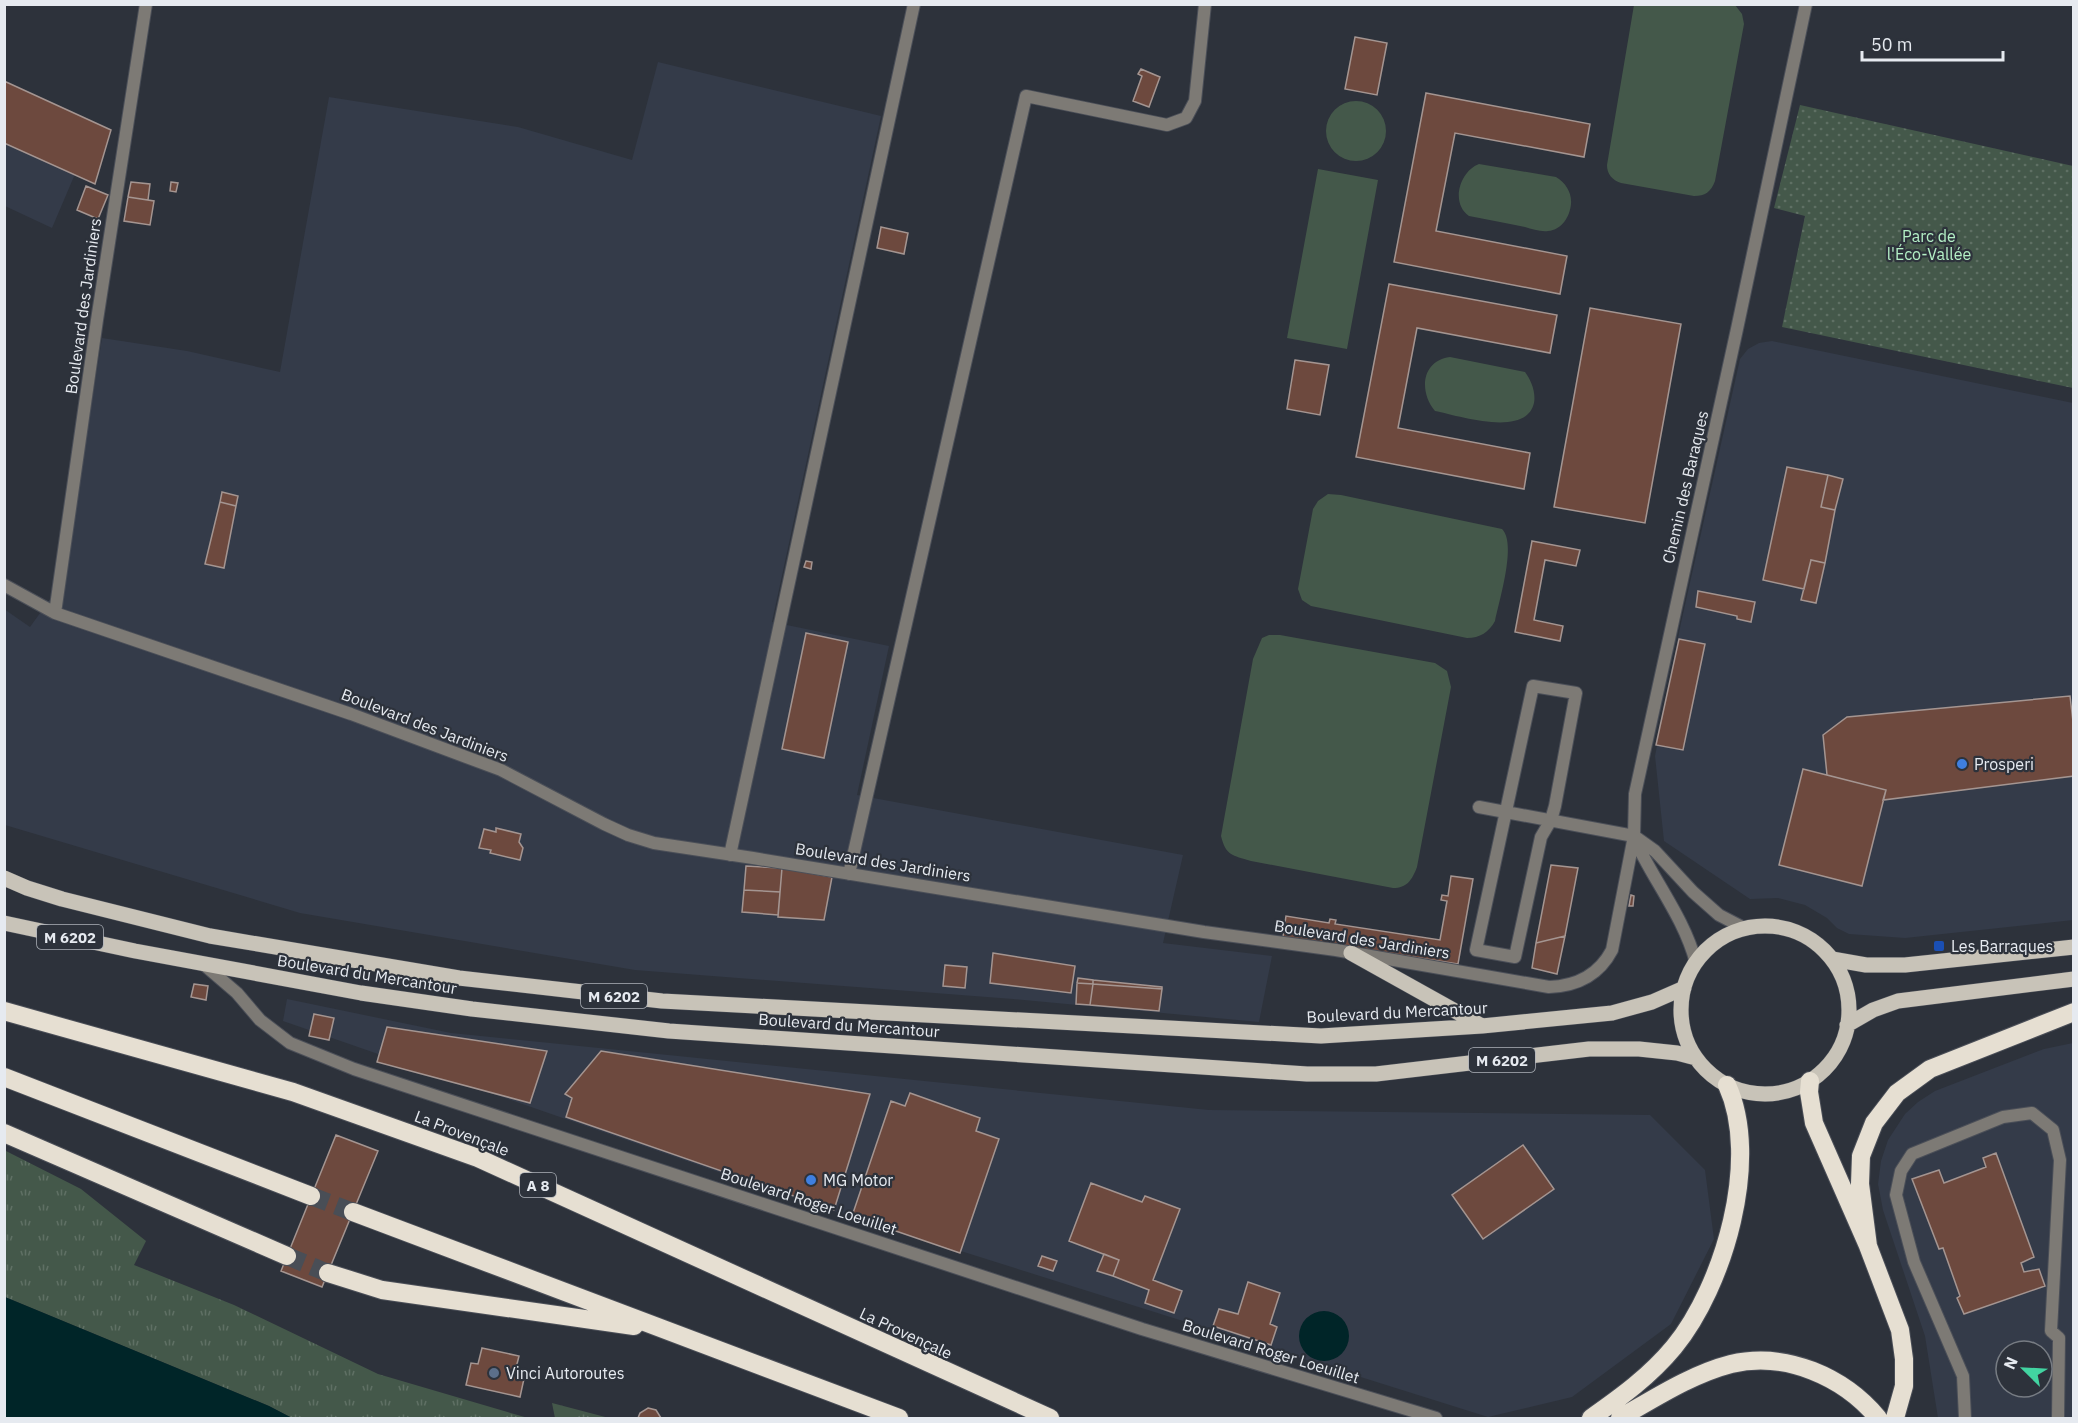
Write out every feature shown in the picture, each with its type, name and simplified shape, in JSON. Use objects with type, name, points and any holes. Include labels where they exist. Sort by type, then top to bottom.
[{"type":"highway","name":"La Provençale","points":[[4,1011],[293,1092],[478,1158],[1050,1419]]},
{"type":"highway","points":[[1868,1246],[1860,1184],[1862,1156],[1874,1123],[1897,1093],[1930,1069],[2073,1012]]},
{"type":"highway","points":[[4,1077],[311,1196]]},
{"type":"highway","points":[[1810,1081],[1809,1092],[1814,1123],[1868,1246],[1900,1330],[1904,1359],[1904,1386],[1895,1419]]},
{"type":"highway","points":[[1591,1419],[1629,1392],[1656,1368],[1696,1315],[1716,1274],[1731,1222],[1740,1172],[1735,1102],[1727,1085]]},
{"type":"highway","points":[[4,1133],[286,1256]]},
{"type":"highway","points":[[353,1212],[899,1419]]},
{"type":"highway","points":[[328,1273],[382,1290],[668,1331]]},
{"type":"highway","points":[[1620,1419],[1702,1374],[1732,1364],[1757,1361],[1784,1363],[1817,1372],[1852,1392],[1874,1414]]},
{"type":"main road","name":"Boulevard du Mercantour","points":[[4,878],[62,899],[210,936],[459,978],[662,1001],[1322,1036],[1482,1026],[1612,1013],[1652,1002],[1684,988]]},
{"type":"main road","name":"Boulevard du Mercantour","points":[[4,923],[361,993],[472,1009],[669,1031],[1307,1074],[1376,1074],[1589,1049],[1639,1049],[1677,1053],[1696,1058]]},
{"type":"main road","points":[[1777,927],[1793,930],[1821,947],[1832,959],[1843,980],[1849,1002],[1847,1025],[1840,1047],[1827,1066],[1810,1081],[1786,1091],[1766,1094],[1746,1092],[1727,1085],[1710,1073],[1696,1058],[1685,1036],[1681,1012],[1684,988],[1696,963],[1709,948],[1726,936],[1744,928],[1777,927]]},
{"type":"main road","points":[[1832,959],[1866,965],[1905,965],[2073,947]]},
{"type":"main road","points":[[1351,953],[1482,1026]]},
{"type":"main road","points":[[1847,1025],[1873,1010],[1898,1001],[2073,979]]},
{"type":"street","name":"Boulevard des Jardiniers","points":[[55,613],[96,320],[146,4]]},
{"type":"street","points":[[730,855],[914,4]]},
{"type":"street","points":[[849,874],[1026,96],[1167,125],[1186,118],[1195,101],[1205,4]]},
{"type":"street","name":"Chemin des Baraques","points":[[1634,836],[1635,794],[1806,4]]},
{"type":"street","name":"Boulevard des Jardiniers","points":[[4,585],[55,613],[425,741],[501,770],[628,835],[654,843],[1204,932],[1351,953],[1549,987],[1566,986],[1581,981],[1596,972],[1606,961],[1612,950],[1634,836]]},
{"type":"street","points":[[1533,686],[1576,693],[1551,820],[1541,837],[1515,957],[1476,951],[1533,686]]},
{"type":"street","points":[[1479,807],[1634,836],[1655,851],[1692,892],[1719,915],[1744,928]]},
{"type":"street","points":[[1634,836],[1646,864],[1672,906],[1696,963]]},
{"type":"street","name":"Boulevard Roger Loeuillet","points":[[201,963],[237,993],[260,1020],[290,1043],[354,1069],[1142,1329],[1436,1419]]},
{"type":"street","points":[[1965,1419],[1964,1376],[1914,1262],[1896,1195],[1901,1171],[1912,1154],[2003,1117],[2032,1113],[2053,1130],[2060,1160],[2051,1331],[2059,1338],[2058,1419]]},
{"type":"shaded area","points":[[658,62],[881,116],[772,622],[889,646],[857,795],[1183,855],[1163,943],[1272,956],[1259,1022],[1013,999],[635,970],[300,913],[5,825],[4,609],[30,627],[64,580],[102,338],[187,351],[280,372],[329,97],[518,127],[632,160]]},
{"type":"shaded area","points":[[5,143],[75,174],[52,228],[5,206]]},
{"type":"shaded area","points":[[1772,341],[2073,403],[2073,920],[1905,938],[1849,934],[1805,905],[1778,898],[1750,899],[1664,841],[1655,756],[1681,623],[1740,359],[1748,349],[1759,343]]},
{"type":"shaded area","points":[[287,999],[451,1033],[1209,1110],[1650,1115],[1705,1170],[1714,1239],[1671,1324],[1572,1397],[1488,1417],[808,1203],[283,1021]]},
{"type":"shaded area","points":[[2073,1043],[2073,1418],[1938,1418],[1925,1336],[1883,1210],[1878,1184],[1881,1161],[1888,1140],[1905,1114],[1935,1091],[2044,1049]]},
{"type":"shaded area","points":[[5,1297],[269,1406],[292,1418],[5,1418]]},
{"type":"shaded area","points":[[1329,1311],[1342,1318],[1348,1326],[1348,1346],[1342,1354],[1334,1360],[1319,1361],[1306,1354],[1300,1346],[1299,1331],[1306,1318],[1314,1312]]},
{"type":"green space","points":[[1634,5],[1735,5],[1742,14],[1744,24],[1712,188],[1704,194],[1694,196],[1615,180],[1609,174],[1607,165]]},
{"type":"green space","points":[[1356,101],[1373,106],[1381,114],[1386,131],[1381,148],[1373,156],[1356,161],[1339,156],[1331,148],[1326,131],[1331,114],[1339,106]]},
{"type":"green space","name":"Parc de l'Éco-Vallée","points":[[1800,105],[2073,166],[2073,388],[1782,327],[1805,216],[1774,208]]},
{"type":"green space","points":[[1479,164],[1560,179],[1570,196],[1571,204],[1567,218],[1557,228],[1542,231],[1469,216],[1460,203],[1460,188],[1467,173]]},
{"type":"green space","points":[[1318,169],[1378,180],[1347,349],[1287,338]]},
{"type":"green space","points":[[1450,357],[1525,372],[1531,382],[1534,395],[1534,403],[1528,414],[1519,420],[1491,422],[1435,411],[1427,395],[1426,378],[1433,364]]},
{"type":"green space","points":[[1328,494],[1502,529],[1508,546],[1507,559],[1495,621],[1490,628],[1480,636],[1467,638],[1311,606],[1302,600],[1298,589],[1313,509],[1318,501]]},
{"type":"green space","points":[[1269,635],[1280,635],[1435,663],[1447,671],[1451,687],[1417,867],[1405,885],[1393,888],[1251,861],[1234,856],[1225,848],[1221,836],[1253,659],[1262,638]]},
{"type":"green space","points":[[4,1150],[81,1189],[146,1241],[134,1265],[234,1305],[378,1374],[528,1418],[292,1418],[269,1406],[5,1297]]},
{"type":"green space","points":[[552,1403],[609,1418],[555,1418]]},
{"type":"building","points":[[1355,37],[1387,43],[1377,95],[1345,89]]},
{"type":"building","points":[[1141,69],[1160,77],[1149,107],[1133,101],[1142,76],[1138,74]]},
{"type":"building","points":[[4,81],[111,130],[95,184],[4,143]]},
{"type":"building","points":[[1426,93],[1590,124],[1584,157],[1455,133],[1436,231],[1567,256],[1560,294],[1394,262]]},
{"type":"building","points":[[131,182],[150,184],[148,200],[128,197]]},
{"type":"building","points":[[171,182],[178,183],[176,192],[170,191]]},
{"type":"building","points":[[86,186],[108,195],[98,219],[77,210]]},
{"type":"building","points":[[128,197],[154,201],[150,225],[124,221]]},
{"type":"building","points":[[881,227],[908,233],[904,254],[877,248]]},
{"type":"building","points":[[1389,284],[1557,315],[1550,353],[1417,328],[1398,428],[1530,453],[1524,489],[1356,457]]},
{"type":"building","points":[[1590,308],[1681,324],[1645,523],[1554,507]]},
{"type":"building","points":[[1295,360],[1329,365],[1320,415],[1287,409]]},
{"type":"building","points":[[1787,467],[1828,475],[1821,507],[1835,510],[1825,563],[1811,560],[1804,589],[1763,580]]},
{"type":"building","points":[[1828,475],[1843,479],[1835,510],[1821,507]]},
{"type":"building","points":[[222,492],[238,496],[236,506],[220,502]]},
{"type":"building","points":[[220,502],[236,506],[224,568],[205,564]]},
{"type":"building","points":[[1532,541],[1580,550],[1576,566],[1545,560],[1534,620],[1563,626],[1560,641],[1515,632]]},
{"type":"building","points":[[1811,560],[1825,563],[1816,603],[1801,600]]},
{"type":"building","points":[[806,561],[812,562],[811,569],[804,567]]},
{"type":"building","points":[[1698,591],[1755,602],[1751,622],[1737,619],[1737,616],[1696,607]]},
{"type":"building","points":[[806,633],[848,642],[824,758],[782,749]]},
{"type":"building","points":[[1679,639],[1705,644],[1683,750],[1656,745]]},
{"type":"building","points":[[2070,696],[2074,730],[2074,776],[1883,800],[1886,790],[1827,775],[1823,735],[1847,717]]},
{"type":"building","points":[[1803,769],[1886,790],[1862,886],[1779,865]]},
{"type":"building","points":[[496,828],[521,834],[519,842],[523,848],[520,860],[479,848],[484,829],[496,832]]},
{"type":"building","points":[[1551,865],[1578,868],[1565,936],[1536,943]]},
{"type":"building","points":[[746,866],[782,868],[780,892],[744,890]]},
{"type":"building","points":[[782,868],[832,877],[824,920],[778,917]]},
{"type":"building","points":[[1451,876],[1473,879],[1458,964],[1283,937],[1286,916],[1329,923],[1330,919],[1336,920],[1335,924],[1440,940],[1447,901],[1441,900],[1442,895],[1448,896]]},
{"type":"building","points":[[744,890],[780,892],[778,915],[742,912]]},
{"type":"building","points":[[1631,895],[1634,896],[1633,906],[1629,906]]},
{"type":"building","points":[[1565,936],[1557,974],[1532,968],[1536,943]]},
{"type":"building","points":[[993,953],[1075,966],[1071,993],[990,983]]},
{"type":"building","points":[[945,965],[967,967],[965,988],[943,986]]},
{"type":"building","points":[[1078,978],[1093,980],[1093,984],[1077,983]]},
{"type":"building","points":[[1093,980],[1162,987],[1162,989],[1093,984]]},
{"type":"building","points":[[1077,983],[1093,984],[1090,1005],[1076,1004]]},
{"type":"building","points":[[194,984],[208,986],[206,1000],[191,997]]},
{"type":"building","points":[[1093,984],[1162,989],[1159,1011],[1090,1005]]},
{"type":"building","points":[[314,1014],[334,1018],[329,1040],[309,1036]]},
{"type":"building","points":[[387,1027],[547,1051],[530,1103],[377,1062]]},
{"type":"building","points":[[601,1051],[870,1094],[834,1210],[566,1117],[572,1098],[565,1094]]},
{"type":"building","points":[[910,1093],[980,1118],[976,1131],[999,1139],[960,1253],[852,1216],[891,1101],[905,1106]]},
{"type":"building","points":[[336,1135],[378,1151],[322,1287],[281,1271]]},
{"type":"building","points":[[1523,1145],[1554,1189],[1483,1239],[1452,1195]]},
{"type":"building","points":[[1996,1153],[2034,1257],[2021,1263],[2024,1272],[2039,1269],[2045,1286],[1964,1314],[1957,1298],[1960,1296],[1943,1248],[1939,1249],[1912,1179],[1939,1170],[1944,1183],[1986,1167],[1983,1158]]},
{"type":"building","points":[[1091,1183],[1142,1202],[1145,1196],[1180,1209],[1153,1280],[1182,1291],[1174,1313],[1145,1303],[1149,1290],[1113,1276],[1119,1260],[1069,1241]]},
{"type":"building","points":[[1104,1254],[1119,1260],[1113,1276],[1097,1271]]},
{"type":"building","points":[[1042,1256],[1057,1261],[1053,1271],[1038,1266]]},
{"type":"building","points":[[1248,1282],[1280,1293],[1270,1324],[1277,1327],[1271,1345],[1213,1326],[1219,1309],[1238,1314]]},
{"type":"building","name":"Vinci Autoroutes","points":[[482,1348],[519,1356],[515,1372],[525,1374],[520,1397],[466,1385],[471,1363],[478,1364]]},
{"type":"building","points":[[648,1408],[656,1410],[661,1418],[638,1418],[640,1413]]},
{"type":"tunnel","points":[[311,1196],[353,1212]]},
{"type":"tunnel","points":[[287,1256],[328,1273]]},
{"type":"place","name":"Prosperi","points":[[1962,764]]},
{"type":"place","name":"Les Barraques","points":[[1939,946]]},
{"type":"place","name":"MG Motor","points":[[811,1180]]},
{"type":"place","name":"Vinci Autoroutes","points":[[494,1373]]}]
